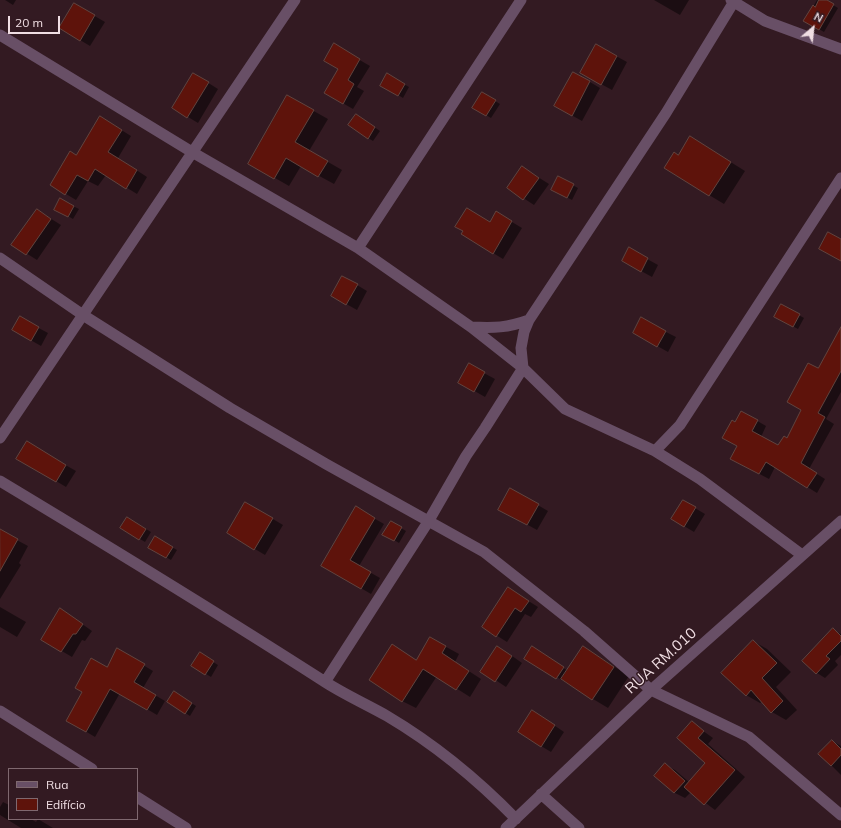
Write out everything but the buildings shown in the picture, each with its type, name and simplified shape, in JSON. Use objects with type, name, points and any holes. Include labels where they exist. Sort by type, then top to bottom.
[{"type":"street","points":[[0,438],[295,0]]},
{"type":"street","points":[[358,248],[521,0]]},
{"type":"street","points":[[325,682],[428,522],[466,456],[523,368],[521,348],[524,332],[529,320],[666,113],[733,1],[765,21],[841,49]]},
{"type":"street","points":[[0,35],[192,152],[358,248],[471,327],[523,368],[565,409],[655,451],[700,479],[802,556]]},
{"type":"street","points":[[655,451],[680,425],[841,178]]},
{"type":"street","points":[[0,258],[83,314],[230,408],[428,522],[484,552],[584,631],[651,690],[749,738],[841,815]]},
{"type":"street","points":[[471,327],[498,328],[512,326],[529,320]]},
{"type":"street","points":[[0,481],[192,597],[325,682],[389,717],[456,762],[482,785],[516,819]]},
{"type":"street","name":"RUA RM.010","points":[[506,828],[651,690],[841,522]]},
{"type":"street","points":[[0,711],[90,768]]},
{"type":"street","points":[[542,794],[579,828]]},
{"type":"street","points":[[138,798],[186,828]]}]
